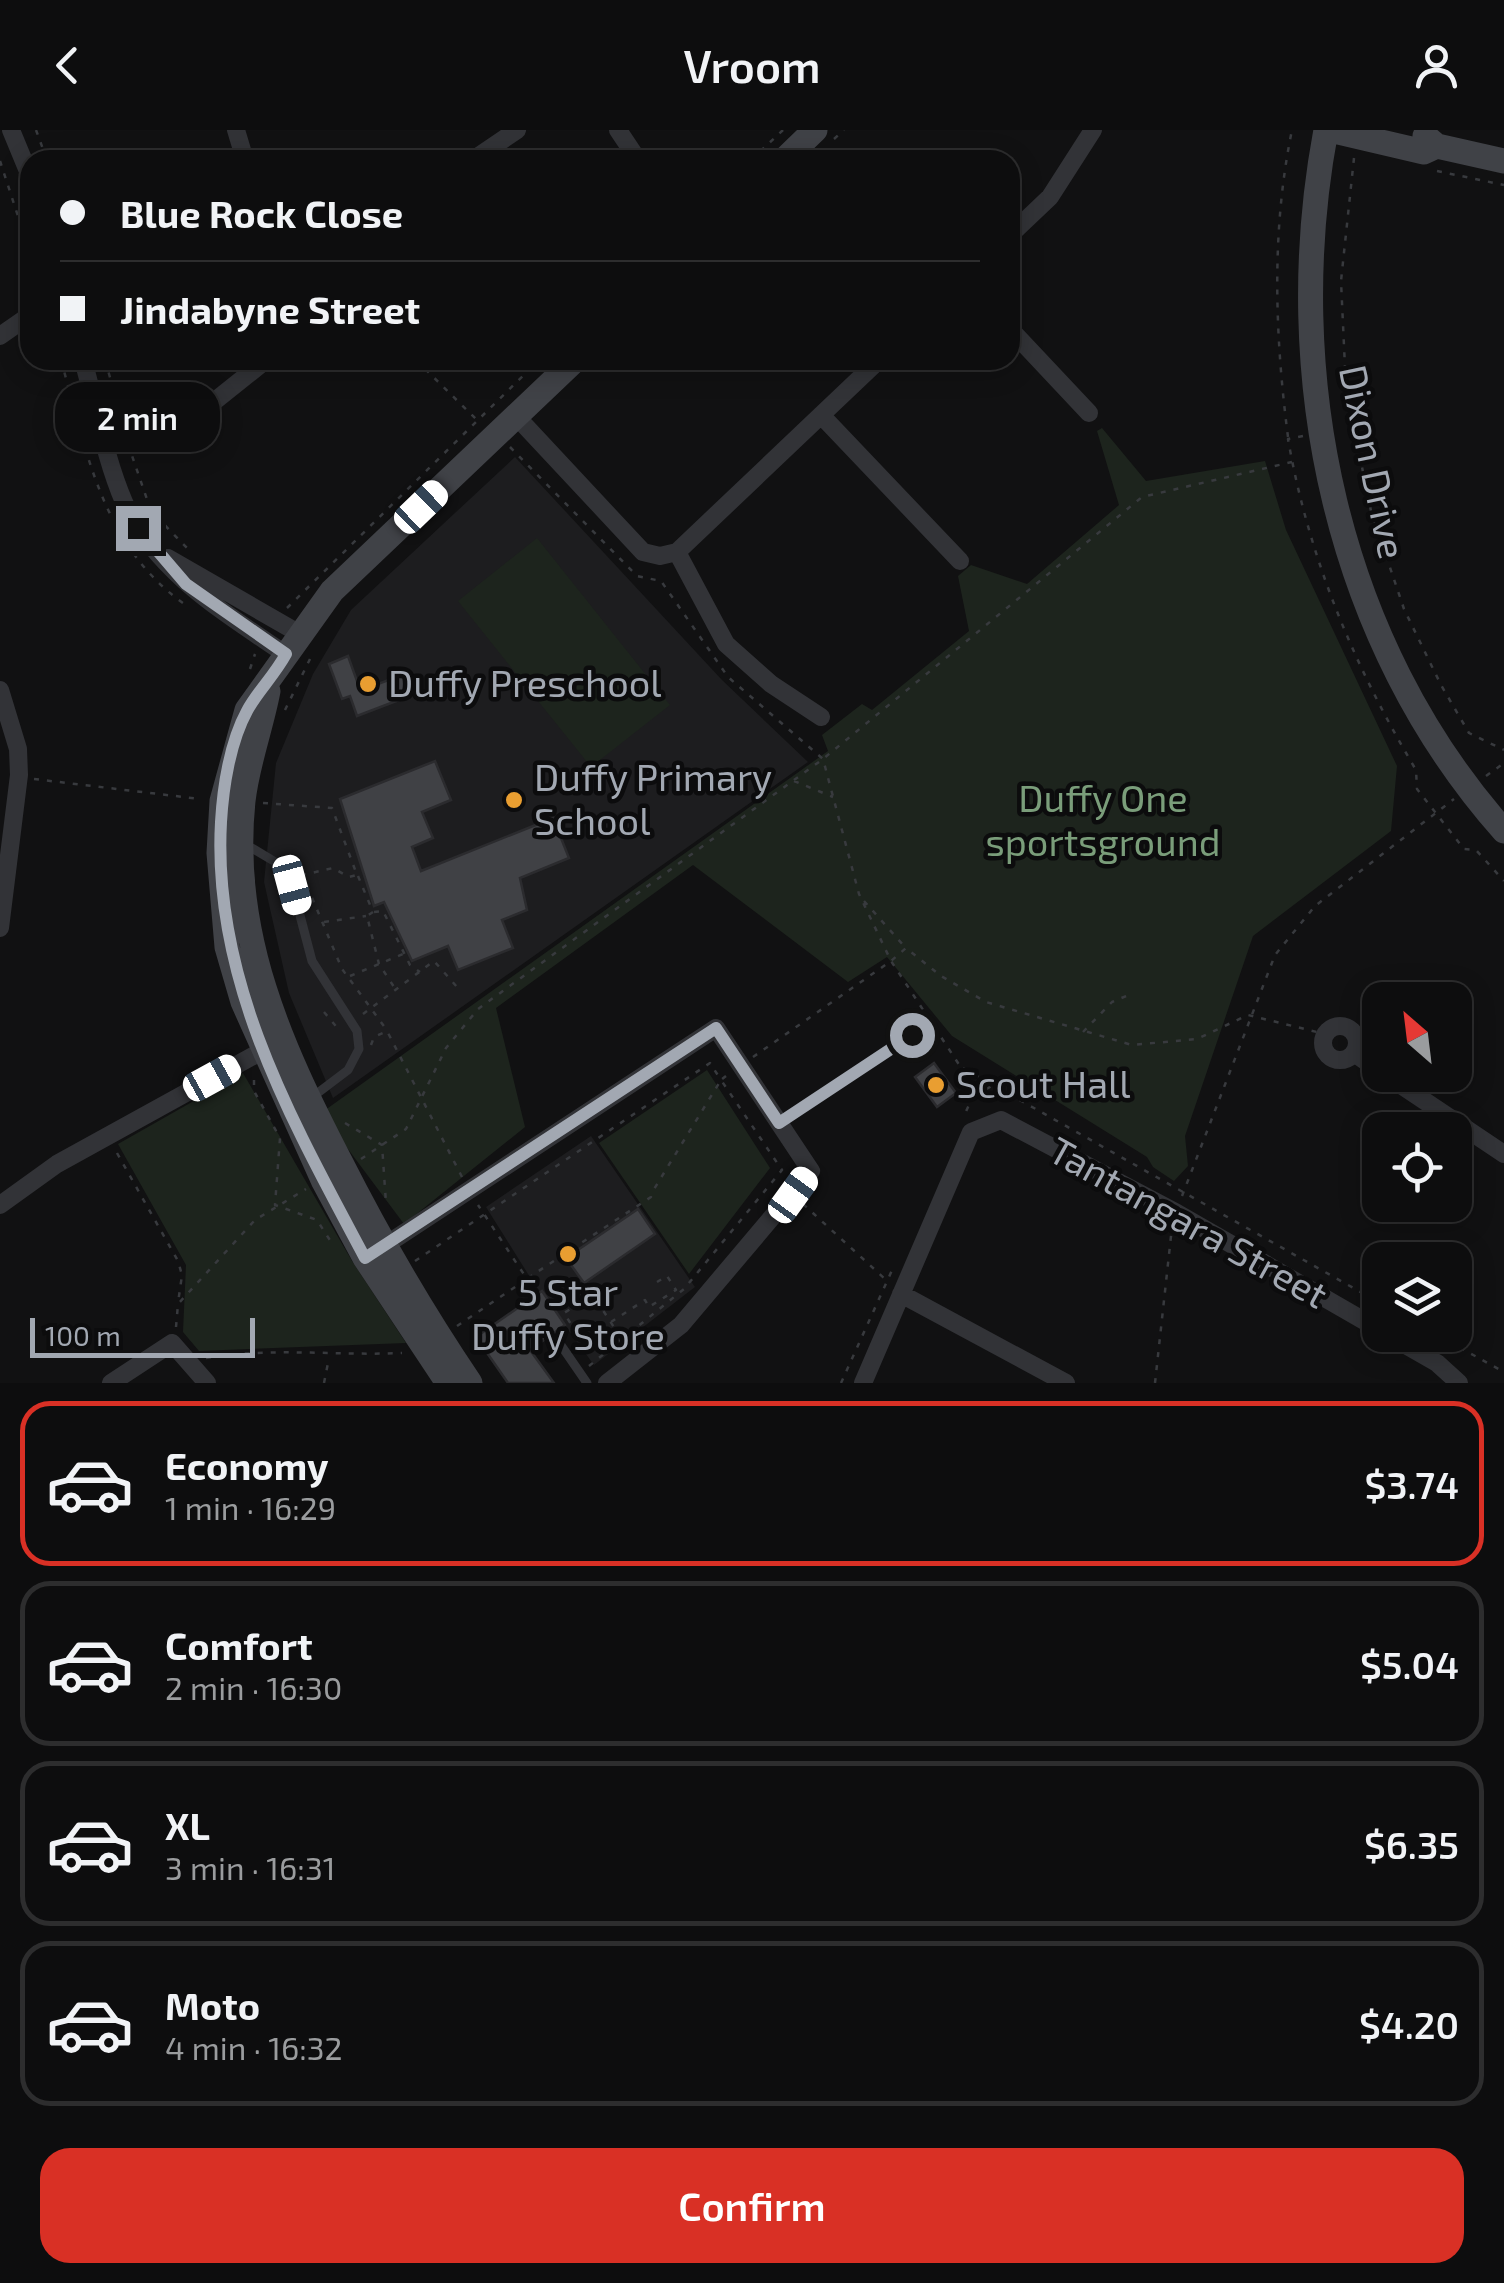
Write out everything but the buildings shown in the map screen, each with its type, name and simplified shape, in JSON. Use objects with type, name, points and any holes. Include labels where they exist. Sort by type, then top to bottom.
[{"type":"street","points":[[488,150],[517,130]]},
{"type":"street","points":[[795,150],[816,130]]},
{"type":"street","points":[[1020,226],[1050,197],[1094,130]]},
{"type":"street","points":[[1328,130],[1365,143],[1424,152],[1437,146]]},
{"type":"street","name":"Dixon Drive","points":[[1328,130],[1317,178],[1309,255],[1312,372],[1339,522],[1360,586],[1404,682],[1504,831]]},
{"type":"street","points":[[1400,130],[1428,136],[1437,146],[1504,161]]},
{"type":"street","points":[[1317,178],[1340,155],[1365,143]]},
{"type":"street","points":[[1020,340],[1089,413]]},
{"type":"street","points":[[86,370],[123,499],[158,554],[300,647]]},
{"type":"street","points":[[104,435],[210,404],[253,370]]},
{"type":"street","points":[[470,1383],[382,1247],[295,1097],[272,1046],[231,849],[269,686],[300,647],[332,591],[564,370]]},
{"type":"street","points":[[516,416],[642,552],[660,556],[678,552],[868,370]]},
{"type":"street","points":[[820,415],[960,561]]},
{"type":"street","points":[[678,552],[726,644],[771,684],[821,717]]},
{"type":"street","points":[[0,690],[18,750],[19,776],[0,928]]},
{"type":"street","points":[[1325,1034],[1339,1026],[1350,1028],[1357,1042],[1354,1053],[1362,1059]]},
{"type":"street","points":[[382,1247],[716,1028],[811,1170],[681,1324],[607,1383]]},
{"type":"street","points":[[0,1205],[57,1164],[272,1046]]},
{"type":"street","points":[[1411,1092],[1504,1154]]},
{"type":"street","name":"Tantangara Street","points":[[863,1383],[971,1132],[1000,1120],[1362,1320]]},
{"type":"street","points":[[382,1247],[448,1383]]},
{"type":"street","points":[[901,1294],[1066,1383]]},
{"type":"street","points":[[110,1383],[172,1342],[208,1383]]},
{"type":"street","points":[[1418,1352],[1437,1363],[1458,1383]]},
{"type":"lane","points":[[231,849],[267,854],[292,885],[312,961],[352,1022],[359,1049],[348,1070],[295,1097]]},
{"type":"lane","points":[[779,1123],[912,1035]]},
{"type":"lane","points":[[556,1338],[587,1383]]},
{"type":"path","points":[[762,150],[783,130]]},
{"type":"path","points":[[1288,439],[1276,324],[1279,235],[1292,130]]},
{"type":"path","points":[[1365,143],[1341,281],[1346,389],[1371,512],[1404,610],[1441,685],[1469,733],[1504,750]]},
{"type":"path","points":[[0,161],[20,222]]},
{"type":"path","points":[[108,370],[151,510],[192,554]]},
{"type":"path","points":[[426,370],[476,419]]},
{"type":"path","points":[[287,607],[528,370]]},
{"type":"path","points":[[508,446],[637,576],[662,581],[728,678],[823,759],[859,894],[891,962],[960,1066],[1362,1293]]},
{"type":"path","points":[[354,1164],[406,1129],[446,1048],[478,1009],[823,759],[1142,498],[1292,462],[1329,597],[1383,714],[1416,770],[1417,789],[1464,849],[1476,850],[1504,881]]},
{"type":"path","points":[[284,714],[300,647]]},
{"type":"path","points":[[1486,776],[1504,763]]},
{"type":"path","points":[[19,776],[206,800]]},
{"type":"path","points":[[793,781],[834,798]]},
{"type":"path","points":[[263,789],[260,803],[332,808],[373,912]]},
{"type":"path","points":[[1183,1194],[1248,1015],[1275,954],[1316,906],[1456,798]]},
{"type":"path","points":[[286,858],[303,875],[348,977],[387,1030],[468,1190],[527,1279]]},
{"type":"path","points":[[303,875],[333,868],[348,877],[357,875]]},
{"type":"path","points":[[859,894],[881,925],[941,976],[986,1002],[1082,1034],[1152,1046],[1197,1039],[1248,1015],[1325,1034]]},
{"type":"path","points":[[323,922],[383,910],[404,953],[420,972]]},
{"type":"path","points":[[366,916],[379,964],[397,990]]},
{"type":"path","points":[[456,1326],[650,1191],[721,1080],[906,948]]},
{"type":"path","points":[[348,977],[404,953]]},
{"type":"path","points":[[324,1012],[340,1031],[434,961],[457,986]]},
{"type":"path","points":[[1082,1034],[1112,1002],[1131,994]]},
{"type":"path","points":[[368,1052],[374,1037],[387,1030]]},
{"type":"path","points":[[382,1145],[382,1247],[414,1262],[710,1063],[782,1170],[684,1289],[580,1373]]},
{"type":"path","points":[[973,1096],[993,1086]]},
{"type":"path","points":[[338,1120],[382,1145]]},
{"type":"path","points":[[108,1136],[178,1261],[182,1275],[172,1342]]},
{"type":"path","points":[[775,1178],[901,1294]]},
{"type":"path","points":[[178,1304],[255,1220],[312,1186]]},
{"type":"path","points":[[275,1205],[317,1220],[338,1252]]},
{"type":"path","points":[[1155,1383],[1171,1230]]},
{"type":"path","points":[[610,1322],[645,1300],[649,1307],[676,1290],[667,1276],[658,1282]]},
{"type":"path","points":[[584,1345],[564,1313],[593,1295],[622,1340]]},
{"type":"path","points":[[189,1362],[252,1350],[329,1356],[404,1354],[395,1340]]},
{"type":"path","points":[[1468,1352],[1504,1372]]},
{"type":"path","points":[[324,1383],[329,1356]]},
{"type":"shaded area","name":"Duffy Primary School","points":[[515,457],[722,680],[808,762],[333,1098],[289,993],[264,882],[276,763],[313,674],[351,610]]},
{"type":"shaded area","points":[[591,1136],[695,1287],[594,1365],[533,1282],[486,1207]]},
{"type":"green space","name":"Duffy One sportsground","points":[[1102,428],[1146,481],[1265,461],[1286,530],[1397,766],[1391,831],[1253,936],[1185,1136],[1188,1166],[1174,1181],[1153,1167],[1147,1157],[952,1036],[887,957],[848,982],[693,865],[496,1008],[525,1127],[404,1224],[321,1113],[828,751],[822,735],[862,704],[872,710],[969,631],[958,576],[971,565],[1027,584],[1119,505],[1097,431]]},
{"type":"green space","points":[[537,538],[670,705],[591,767],[458,601]]},
{"type":"green space","points":[[707,1070],[770,1168],[689,1274],[599,1143]]},
{"type":"green space","points":[[243,1073],[352,1261],[406,1343],[199,1351],[183,1332],[186,1265],[118,1144]]},
{"type":"place","name":"Duffy Preschool","points":[[368,684]]},
{"type":"place","name":"Duffy Primary School","points":[[514,800]]},
{"type":"place","name":"Scout Hall","points":[[936,1085]]},
{"type":"place","name":"5 Star Duffy Store","points":[[568,1254]]},
{"type":"route","points":[[138,528],[186,584],[286,654],[269,686],[247,710],[222,801],[219,853],[228,947],[243,1002],[263,1050],[323,1180],[365,1258],[716,1028],[779,1123],[912,1035]]}]
